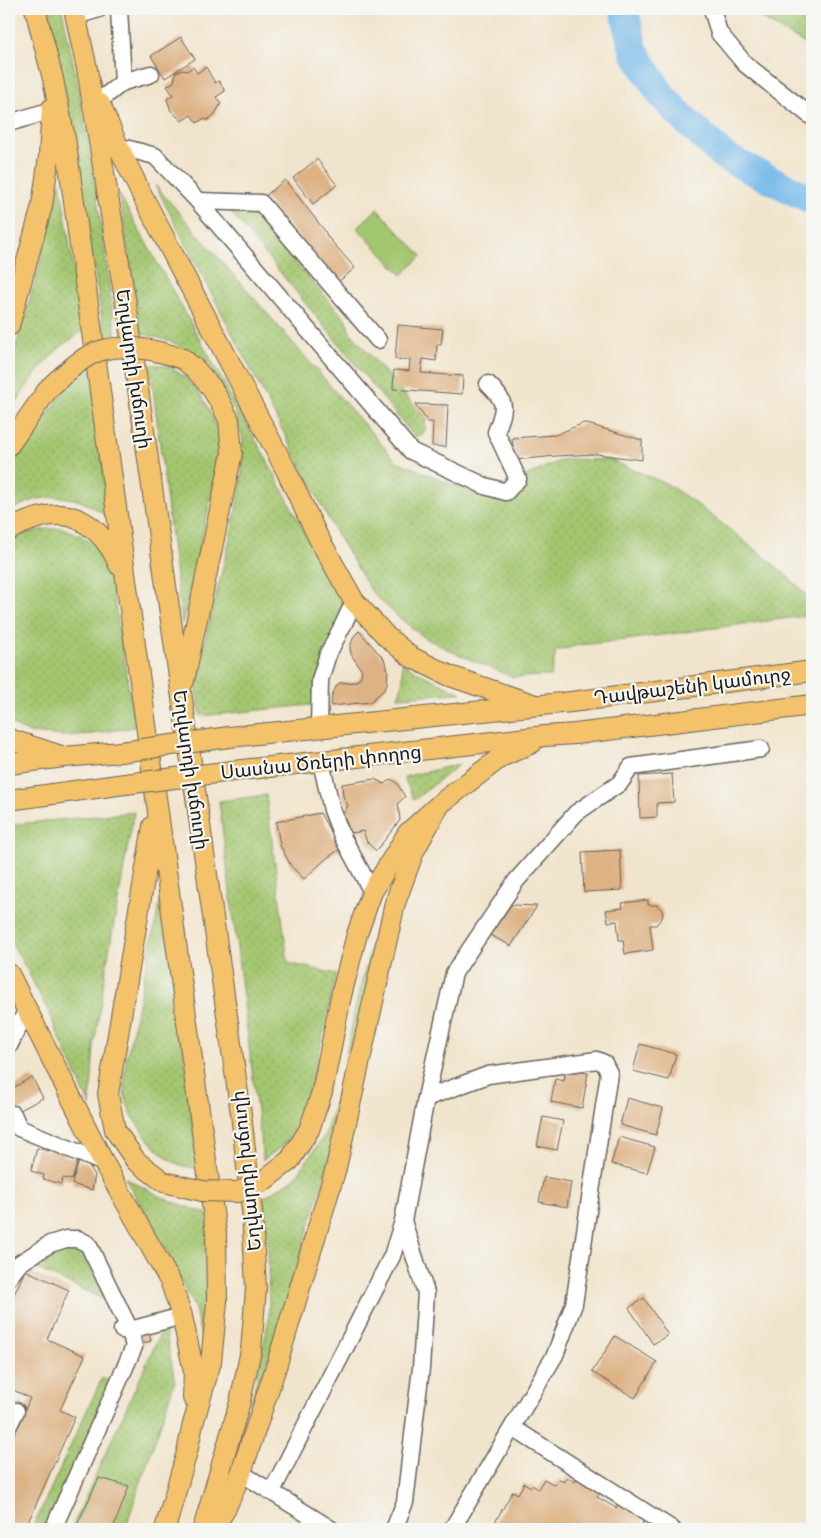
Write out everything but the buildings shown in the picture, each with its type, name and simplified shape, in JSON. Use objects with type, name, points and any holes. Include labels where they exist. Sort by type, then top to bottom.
[{"type":"main road","name":"Եղվարդի խճուղի","points":[[35,9],[53,79],[66,144],[216,1233],[217,1302],[212,1362],[165,1529]]},
{"type":"main road","name":"Եղվարդի խճուղի","points":[[75,12],[87,69],[127,311],[180,695],[242,1121],[252,1211],[256,1289],[251,1350],[240,1402],[203,1529]]},
{"type":"main road","points":[[87,69],[118,146],[141,193],[286,470],[318,537],[354,601],[387,637],[411,657],[450,676],[535,705]]},
{"type":"main road","points":[[9,326],[42,206],[49,156],[53,79]]},
{"type":"main road","points":[[9,446],[49,388],[89,355],[125,347],[147,348],[182,359],[195,369],[210,387],[229,420],[232,453],[180,695]]},
{"type":"main road","points":[[9,530],[23,523],[61,515],[79,520],[92,527],[114,552],[126,582]]},
{"type":"main road","name":"Դավթաշենի կամուրջ","points":[[571,702],[812,671]]},
{"type":"main road","name":"Սասնա Ծռերի փողոց","points":[[9,764],[121,752],[229,737],[571,702]]},
{"type":"main road","name":"Դավթաշենի կամուրջ","points":[[575,734],[812,705]]},
{"type":"main road","name":"Սասնա Ծռերի փողոց","points":[[9,800],[125,784],[575,734]]},
{"type":"main road","points":[[157,805],[108,1094],[115,1130],[136,1161],[164,1182],[202,1191],[238,1192],[263,1181],[290,1160],[309,1130],[322,1092],[341,996],[357,934],[372,892],[408,833],[440,804],[502,757],[545,736]]},
{"type":"main road","points":[[9,739],[64,757]]},
{"type":"main road","points":[[213,1529],[225,1510],[241,1473],[276,1367],[336,1168],[395,903],[414,851],[440,804]]},
{"type":"main road","points":[[9,974],[104,1163],[171,1283],[182,1316],[194,1372],[193,1424]]},
{"type":"street","points":[[75,12],[99,9]]},
{"type":"street","points":[[119,9],[123,82]]},
{"type":"street","points":[[712,9],[719,33],[745,64],[812,117]]},
{"type":"street","points":[[99,101],[123,82],[151,74]]},
{"type":"street","points":[[9,123],[52,110]]},
{"type":"street","points":[[118,146],[155,156],[198,201],[411,451],[485,486],[506,492],[518,479],[496,432],[504,410],[500,396],[488,384]]},
{"type":"street","points":[[198,201],[261,203],[378,340]]},
{"type":"street","points":[[319,728],[320,680],[328,654],[354,601]]},
{"type":"street","points":[[272,1491],[392,1256],[403,1221],[426,1098],[454,973],[516,881],[576,812],[620,783],[631,767],[762,749]]},
{"type":"street","points":[[321,762],[332,810],[342,836],[372,892]]},
{"type":"street","points":[[9,1046],[27,1009]]},
{"type":"street","points":[[426,1098],[488,1075],[547,1066],[596,1060],[604,1063],[608,1073],[574,1304],[555,1355],[452,1529]]},
{"type":"street","points":[[13,1114],[19,1128],[104,1163]]},
{"type":"street","points":[[394,1529],[406,1502],[421,1368],[426,1293],[403,1221]]},
{"type":"street","points":[[9,1277],[20,1263],[50,1244],[66,1239],[78,1239],[88,1244],[134,1346],[53,1529]]},
{"type":"street","points":[[126,1330],[182,1316]]},
{"type":"street","points":[[513,1428],[672,1529]]},
{"type":"street","points":[[241,1473],[330,1529]]},
{"type":"green space","points":[[48,9],[62,9],[71,50],[93,173],[116,339],[105,341],[80,174]]},
{"type":"green space","points":[[749,9],[812,9],[812,48],[749,11]]},
{"type":"green space","points":[[60,181],[83,332],[60,348],[40,368],[9,415],[9,370],[37,275]]},
{"type":"green space","points":[[155,185],[396,461],[481,496],[564,459],[610,460],[667,484],[698,505],[796,584],[812,602],[812,615],[579,645],[556,651],[551,676],[513,677],[455,653],[425,638],[397,616],[372,592],[335,531]]},
{"type":"green space","points":[[119,194],[274,473],[320,563],[344,603],[320,704],[201,716],[197,694],[199,663],[239,496],[243,439],[233,407],[219,381],[207,366],[178,345],[141,333]]},
{"type":"green space","points":[[377,209],[422,256],[402,275],[357,228]]},
{"type":"green space","points":[[230,211],[252,213],[347,321],[349,331],[425,418],[425,429],[421,435],[414,436]]},
{"type":"green space","points":[[150,364],[162,365],[174,370],[195,388],[204,399],[210,412],[218,439],[217,471],[182,625]]},
{"type":"green space","points":[[91,367],[109,518],[85,503],[60,497],[35,500],[9,512],[9,469],[66,389]]},
{"type":"green space","points":[[62,528],[80,535],[100,550],[109,567],[135,727],[91,734],[62,736],[30,733],[9,723],[9,543],[27,533]]},
{"type":"green space","points":[[402,662],[421,674],[462,693],[398,697],[403,682]]},
{"type":"green space","points":[[460,764],[414,800],[404,777]]},
{"type":"green space","points":[[266,795],[288,963],[336,974],[315,1072],[304,1110],[284,1145],[263,1160],[219,801]]},
{"type":"green space","points":[[134,812],[94,1046],[90,1106],[45,1005],[9,938],[9,825]]},
{"type":"green space","points":[[162,892],[199,1168],[183,1166],[164,1155],[155,1147],[133,1117],[124,1092],[126,1061]]},
{"type":"green space","points":[[386,897],[327,1168],[249,1417],[269,1318],[268,1236],[262,1198],[294,1179],[325,1135],[341,1082],[356,1004]]},
{"type":"green space","points":[[125,1178],[166,1199],[207,1214],[207,1340],[202,1340],[195,1309],[165,1248]]},
{"type":"green space","points":[[68,1245],[77,1247],[80,1250],[107,1301],[29,1265]]},
{"type":"green space","points":[[164,1325],[175,1381],[125,1529],[71,1529]]},
{"type":"green space","points":[[102,1378],[112,1383],[44,1529],[32,1529]]},
{"type":"waterway","points":[[624,9],[634,51],[662,96],[685,120],[725,157],[812,200]]}]
